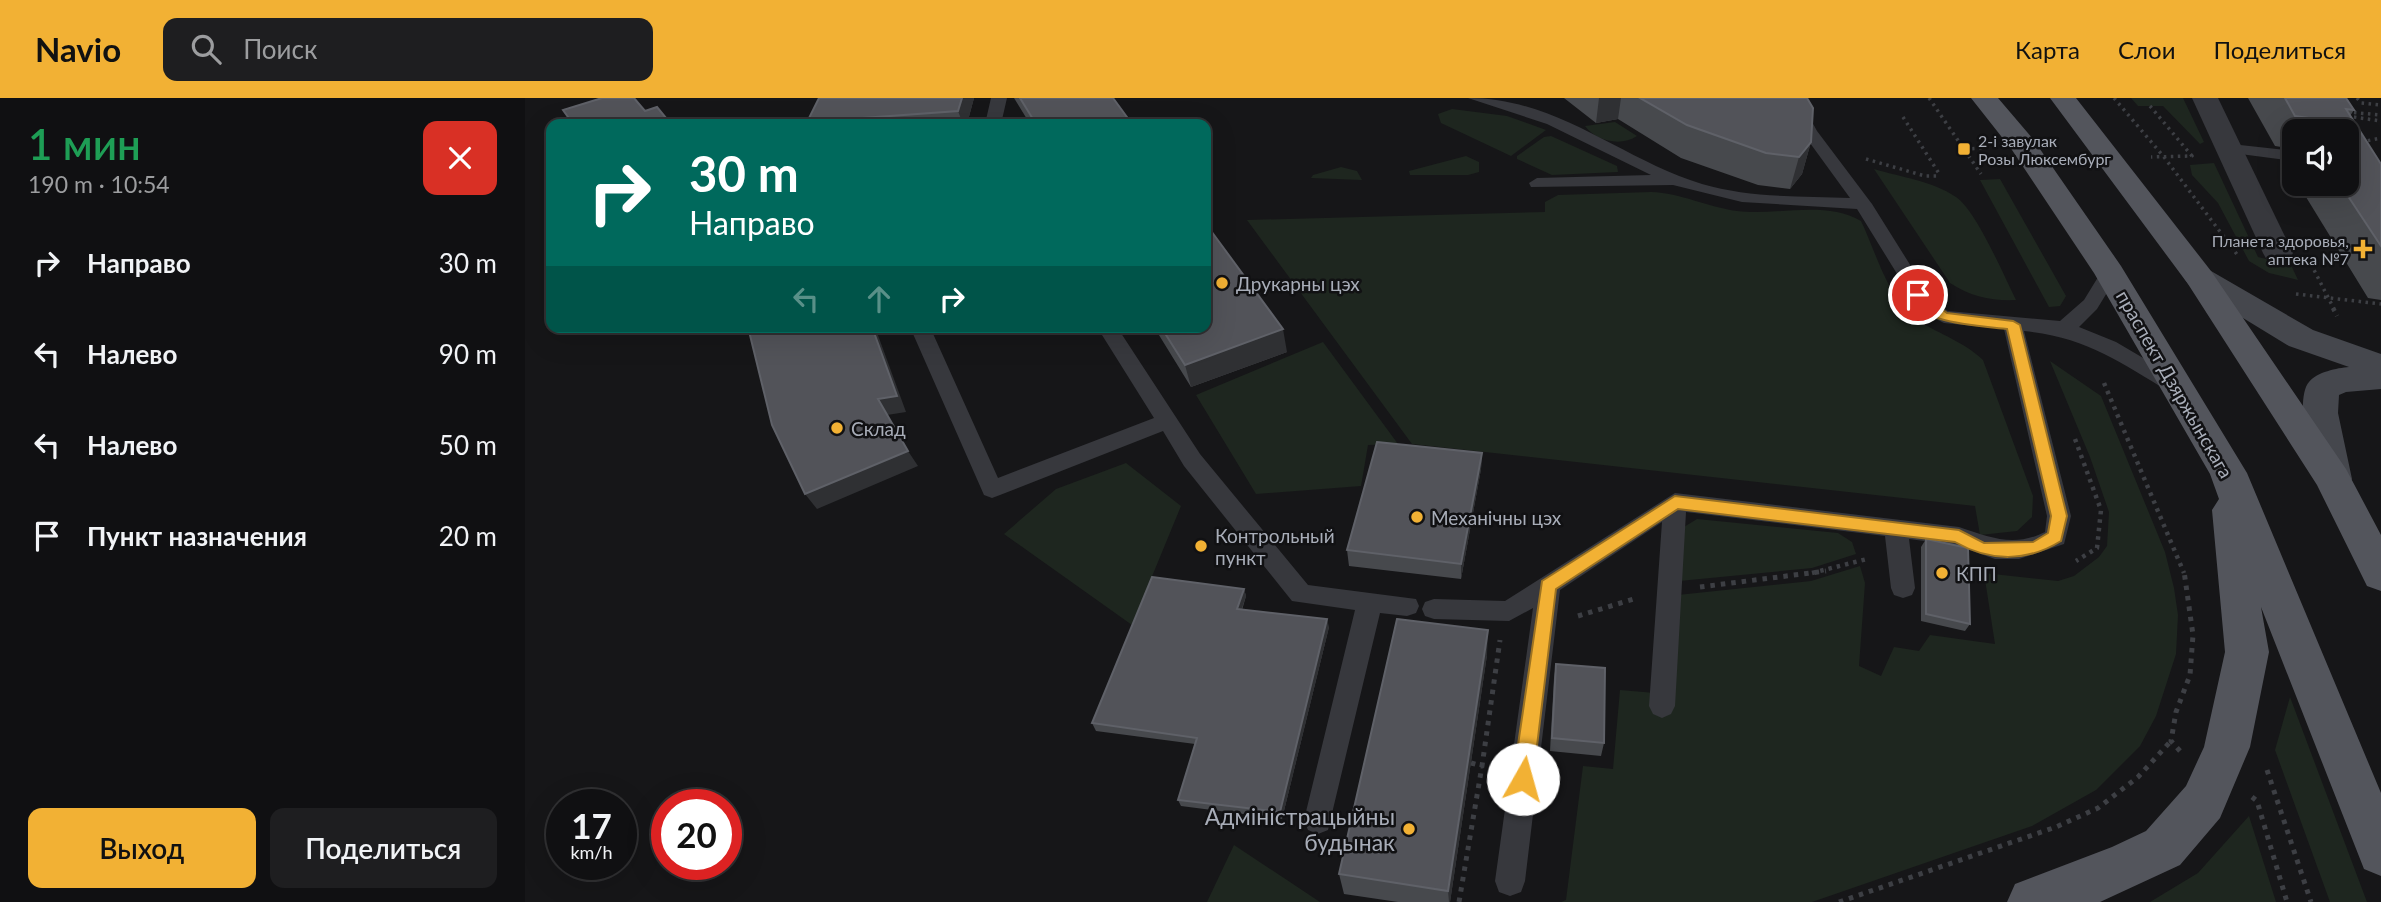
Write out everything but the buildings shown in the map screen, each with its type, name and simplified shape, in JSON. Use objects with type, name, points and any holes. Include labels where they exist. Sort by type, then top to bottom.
[{"type":"main road","name":"праспект Дзяржынскага","points":[[1984,98],[2023,145],[2110,273],[2228,473],[2381,852]]},
{"type":"main road","points":[[2063,98],[2200,278],[2333,479],[2381,574]]},
{"type":"main road","points":[[2200,278],[2301,338],[2381,366]]},
{"type":"main road","points":[[2333,479],[2319,413],[2322,389],[2340,380],[2381,377]]},
{"type":"main road","points":[[2033,902],[2124,869],[2163,848],[2203,802],[2216,775],[2227,747],[2247,652],[2238,592],[2228,473]]},
{"type":"street","points":[[2205,98],[2279,253]]},
{"type":"lane","points":[[994,119],[999,98]]},
{"type":"lane","points":[[1476,98],[1505,102],[1548,117],[1674,180],[1720,194],[1863,204]]},
{"type":"lane","points":[[1789,100],[1863,204],[1927,307],[1944,317],[2013,325],[2056,326],[2075,322],[2088,308],[2110,273]]},
{"type":"lane","points":[[2231,149],[2282,155]]},
{"type":"lane","points":[[1537,183],[1674,180]]},
{"type":"lane","points":[[1434,609],[1509,611],[1675,502],[1959,536],[1982,549],[2035,549],[2056,537],[2059,516],[2013,325]]},
{"type":"lane","points":[[2056,326],[2109,347],[2180,388]]},
{"type":"lane","points":[[923,333],[992,489],[1165,422]]},
{"type":"lane","points":[[1111,333],[1165,422],[1301,594],[1407,606]]},
{"type":"lane","points":[[1662,706],[1675,502]]},
{"type":"lane","points":[[1896,528],[1903,588]]},
{"type":"lane","points":[[1510,881],[1548,586]]},
{"type":"lane","points":[[1318,820],[1370,601]]},
{"type":"path","points":[[1929,98],[1981,174]]},
{"type":"path","points":[[2357,98],[2361,103],[2379,105]]},
{"type":"path","points":[[2372,98],[2379,105]]},
{"type":"path","points":[[2150,106],[2192,156],[2151,158]]},
{"type":"path","points":[[2381,115],[2340,113],[2381,121]]},
{"type":"path","points":[[1856,156],[1925,176],[1940,176],[1903,117]]},
{"type":"path","points":[[2359,143],[2380,138]]},
{"type":"path","points":[[2356,301],[2381,304]]},
{"type":"path","points":[[1839,902],[2056,827],[2098,808],[2138,777],[2171,741],[2176,712],[2190,675],[2193,635],[2188,592],[2184,571],[2104,383]]},
{"type":"path","points":[[2171,741],[2184,755],[2257,801],[2287,902]]},
{"type":"path","points":[[1459,902],[1482,766]]},
{"type":"path","points":[[2267,771],[2311,902]]},
{"type":"shaded area","points":[[2131,98],[2183,98],[2204,142],[2200,144],[2163,106],[2138,106]]},
{"type":"shaded area","points":[[1452,109],[1507,116],[1546,130],[1511,156],[1441,123],[1438,114]]},
{"type":"shaded area","points":[[1615,122],[1637,136],[1624,141],[1609,141],[1585,126]]},
{"type":"shaded area","points":[[1551,136],[1617,166],[1618,172],[1552,175],[1517,159],[1517,156],[1544,137]]},
{"type":"shaded area","points":[[1466,156],[1479,162],[1479,172],[1468,175],[1410,175],[1409,171]]},
{"type":"shaded area","points":[[2214,163],[2258,257],[2291,265],[2298,280],[2269,273],[2249,261],[2218,203],[2192,175],[2190,165]]},
{"type":"shaded area","points":[[1341,167],[1357,171],[1362,180],[1311,178],[1313,175]]},
{"type":"shaded area","points":[[1874,169],[1937,187],[1964,204],[1989,244],[2016,300],[1982,297],[1950,283]]},
{"type":"shaded area","points":[[2000,179],[2066,296],[2060,306],[2049,307],[1980,180]]},
{"type":"shaded area","points":[[1651,192],[1737,211],[1832,211],[1861,221],[1884,275],[1908,311],[1983,360],[2033,496],[2032,517],[2017,531],[1980,535],[1975,506],[1412,444],[1247,220],[1545,212],[1545,202],[1558,195]]},
{"type":"shaded area","points":[[1323,342],[1398,444],[1368,445],[1361,486],[1256,494],[1196,395]]},
{"type":"shaded area","points":[[2050,361],[2101,396],[2165,552],[2174,588],[2178,615],[2176,654],[2156,716],[2140,746],[2096,790],[2032,826],[1812,902],[1561,902],[1566,900],[1583,766],[1613,769],[1620,690],[1655,693],[1668,596],[1811,581],[1860,566],[1865,583],[1859,666],[1881,676],[1894,647],[1919,651],[1930,635],[1995,644],[1984,573],[2058,581],[2074,576],[2099,557],[2107,546],[2109,512],[2090,457]]},
{"type":"shaded area","points":[[1126,463],[1181,506],[1132,625],[1004,534],[1056,489]]},
{"type":"shaded area","points":[[1697,519],[1838,533],[1852,542],[1856,554],[1812,568],[1669,582],[1684,527]]},
{"type":"shaded area","points":[[2290,697],[2367,902],[2330,902],[2275,750]]},
{"type":"shaded area","points":[[2249,816],[2276,902],[2150,902],[2198,873]]},
{"type":"shaded area","points":[[1234,845],[1320,902],[1207,902]]},
{"type":"place","name":"2-і завулак Розы Люксембург","points":[[1964,149]]},
{"type":"place","name":"Планета здоровья, аптека №7","points":[[2363,249]]},
{"type":"place","name":"Друкарны цэх","points":[[1222,283]]},
{"type":"place","name":"Склад","points":[[837,428]]},
{"type":"place","name":"Механічны цэх","points":[[1417,517]]},
{"type":"place","name":"Контрольный пункт","points":[[1201,546]]},
{"type":"place","name":"КПП","points":[[1942,573]]},
{"type":"place","name":"Адміністрацыйны будынак","points":[[1409,829]]},
{"type":"route","points":[[1523,779],[1548,586],[1675,502],[1959,536],[1982,549],[2035,549],[2056,537],[2059,516],[2051,493],[2013,325],[1944,317],[1927,307],[1918,295]]}]
